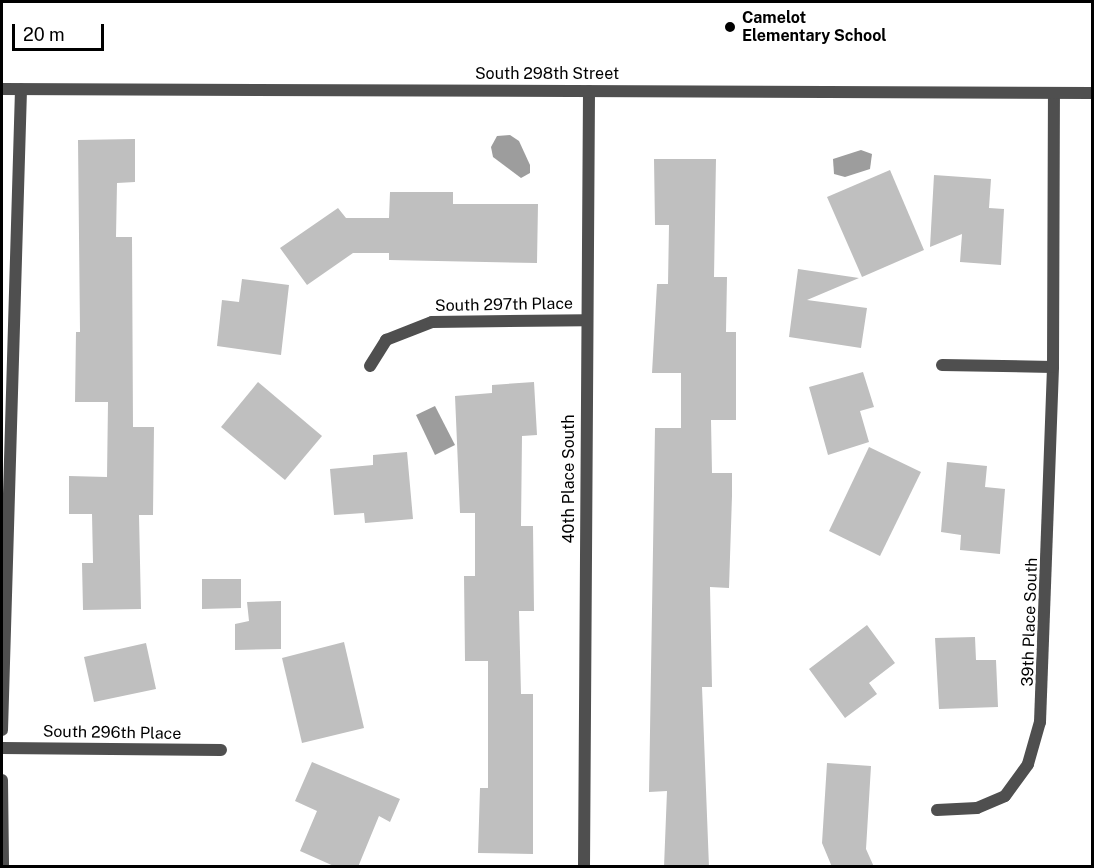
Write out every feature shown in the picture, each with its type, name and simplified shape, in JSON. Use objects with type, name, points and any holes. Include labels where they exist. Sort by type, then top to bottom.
[{"type":"street","name":"South 298th Street","points":[[2,89],[1092,93]]},
{"type":"street","points":[[2,730],[21,89]]},
{"type":"street","name":"40th Place South","points":[[584,867],[585,320],[589,91]]},
{"type":"street","name":"39th Place South","points":[[937,810],[977,808],[1005,796],[1035,746],[1046,670],[1053,368],[1054,93]]},
{"type":"street","name":"South 297th Place","points":[[370,366],[386,340],[432,322],[585,320]]},
{"type":"street","points":[[942,365],[1053,368]]},
{"type":"street","name":"South 296th Place","points":[[2,748],[221,750]]},
{"type":"street","points":[[2,780],[3,867]]},
{"type":"shaded area","points":[[510,135],[519,141],[530,165],[530,173],[521,178],[493,157],[491,147],[497,136]]},
{"type":"shaded area","points":[[861,150],[872,154],[870,169],[845,177],[834,174],[833,159]]},
{"type":"shaded area","points":[[435,406],[455,445],[435,455],[416,415]]},
{"type":"building","points":[[135,139],[135,182],[117,183],[116,237],[132,237],[133,427],[154,427],[153,515],[139,515],[141,609],[83,610],[82,563],[93,563],[92,514],[69,514],[69,476],[107,477],[108,402],[75,402],[76,332],[80,332],[78,140]]},
{"type":"building","points":[[654,159],[716,159],[714,277],[727,277],[726,332],[736,332],[736,420],[711,420],[712,473],[732,473],[732,496],[729,588],[710,587],[712,687],[702,687],[709,867],[664,867],[667,791],[649,792],[655,428],[681,428],[681,373],[652,373],[657,284],[668,284],[669,225],[655,225]]},
{"type":"building","points":[[890,170],[924,250],[862,277],[827,197]]},
{"type":"building","points":[[934,175],[991,179],[989,208],[1004,209],[1001,265],[960,262],[962,234],[930,247]]},
{"type":"building","points":[[390,192],[453,192],[453,204],[538,204],[537,263],[389,260],[389,253],[353,253],[307,285],[280,248],[338,208],[346,218],[389,218]]},
{"type":"building","points":[[798,269],[859,278],[807,300],[867,308],[861,348],[789,337]]},
{"type":"building","points":[[242,279],[289,285],[281,355],[217,346],[222,300],[239,302]]},
{"type":"building","points":[[863,372],[874,407],[860,411],[869,442],[828,455],[809,387]]},
{"type":"building","points":[[258,382],[322,436],[285,480],[221,427]]},
{"type":"building","points":[[534,382],[537,435],[522,436],[521,526],[533,526],[534,611],[519,611],[521,694],[533,694],[533,854],[478,853],[480,788],[488,788],[488,661],[465,661],[464,576],[475,576],[475,513],[460,513],[455,396],[492,393],[492,385]]},
{"type":"building","points":[[869,447],[921,472],[880,556],[829,531]]},
{"type":"building","points":[[407,452],[413,519],[365,523],[364,513],[334,515],[330,469],[373,465],[373,455]]},
{"type":"building","points":[[947,462],[987,466],[985,487],[1005,489],[1000,554],[960,550],[961,535],[941,532]]},
{"type":"building","points":[[202,579],[241,579],[241,608],[202,609]]},
{"type":"building","points":[[281,601],[281,649],[235,650],[235,624],[249,621],[247,602]]},
{"type":"building","points":[[867,625],[895,663],[869,683],[877,694],[845,718],[809,669]]},
{"type":"building","points":[[975,637],[976,660],[996,660],[998,707],[939,709],[935,638]]},
{"type":"building","points":[[344,642],[364,728],[302,743],[282,658]]},
{"type":"building","points":[[146,643],[156,689],[94,702],[84,657]]},
{"type":"building","points":[[312,762],[400,799],[390,822],[379,816],[358,867],[336,867],[300,851],[317,811],[295,801]]},
{"type":"building","points":[[827,763],[871,766],[866,849],[874,867],[832,867],[822,843]]},
{"type":"place","name":"Camelot Elementary School","points":[[730,27]]}]
